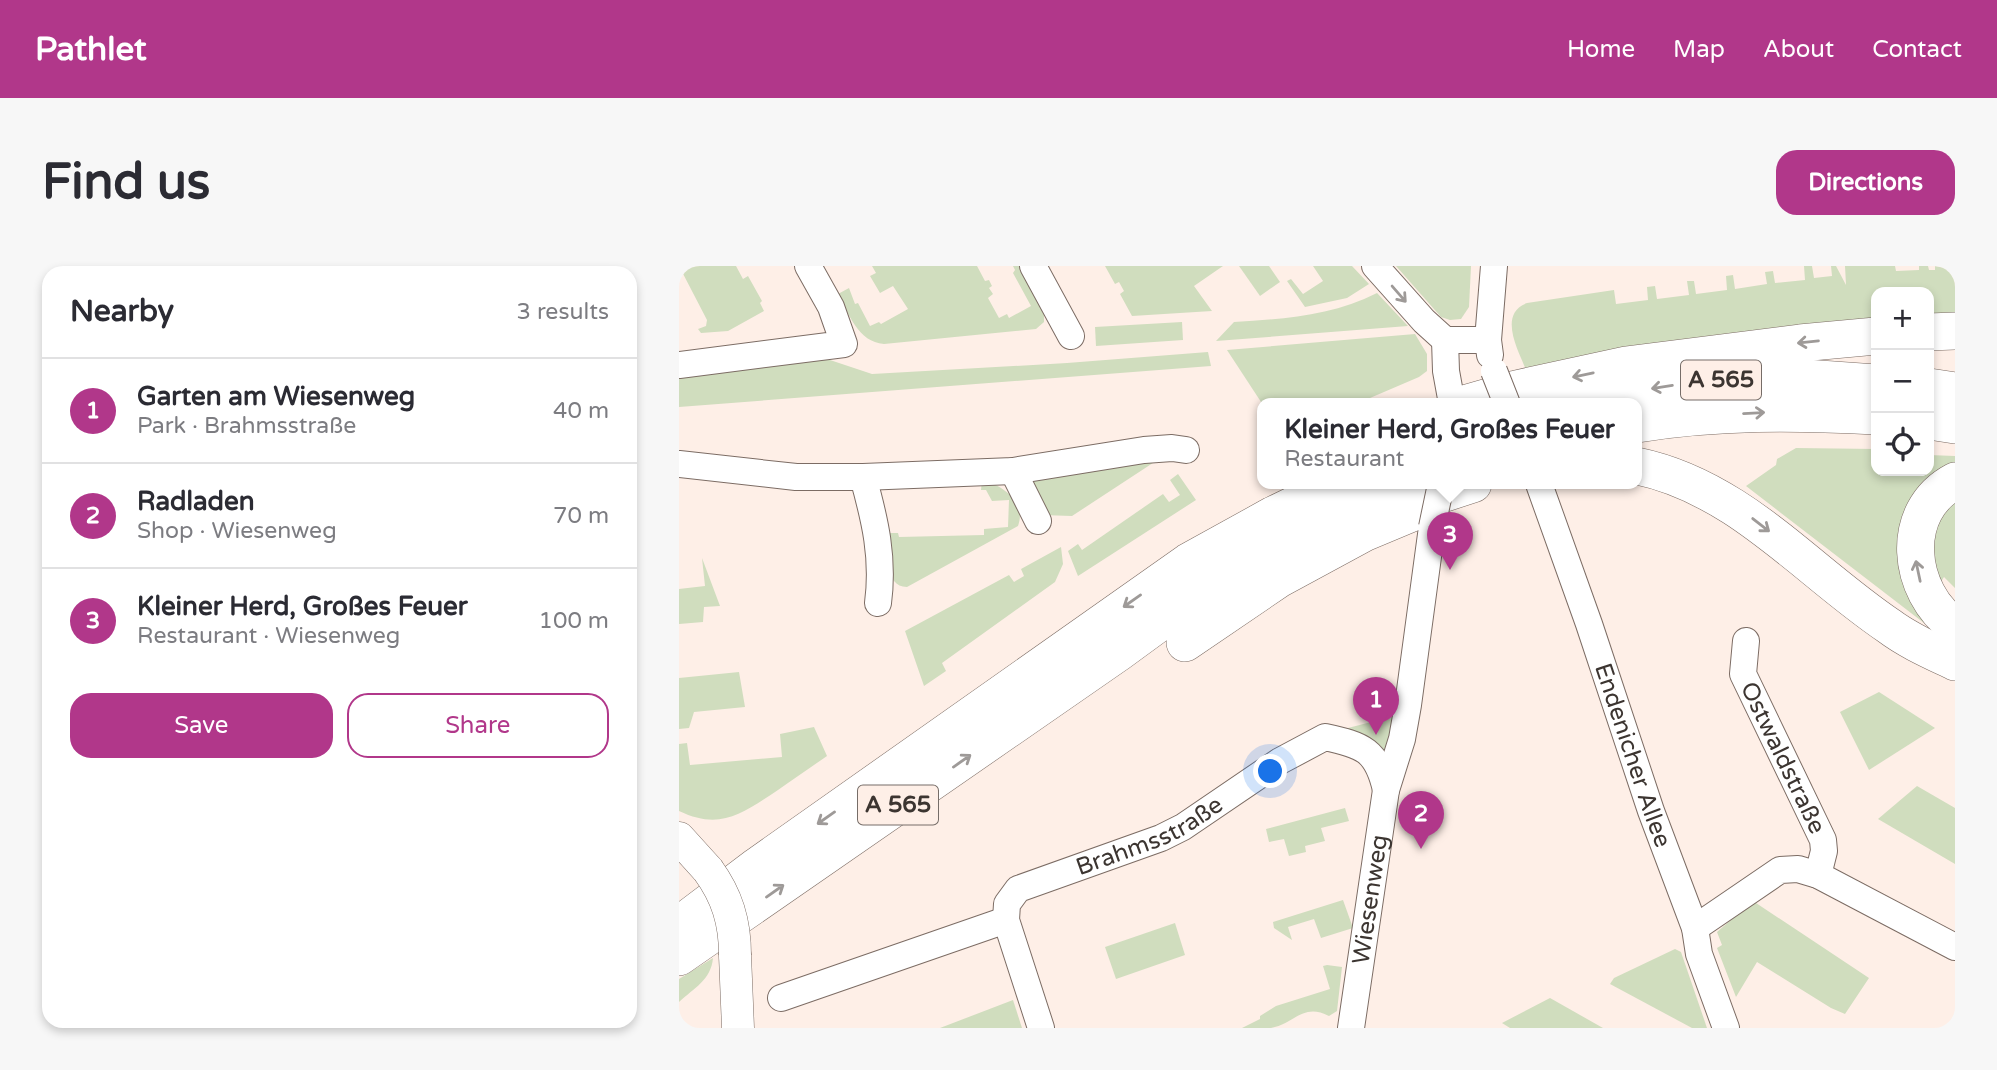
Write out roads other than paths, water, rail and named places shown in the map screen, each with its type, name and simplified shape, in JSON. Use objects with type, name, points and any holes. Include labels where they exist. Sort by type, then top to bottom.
[{"type":"highway","points":[[1934,332],[1955,331]]},
{"type":"highway","points":[[1455,397],[1516,389],[1626,365],[1871,336]]},
{"type":"highway","name":"A 565","points":[[1604,398],[1700,382],[1791,377],[1871,383]]},
{"type":"highway","points":[[1934,388],[1955,391]]},
{"type":"highway","name":"A 565","points":[[1642,423],[1688,416],[1788,411],[1871,416]]},
{"type":"highway","points":[[1934,422],[1955,425]]},
{"type":"highway","points":[[1642,467],[1704,488],[1735,508],[1889,626],[1955,662]]},
{"type":"highway","points":[[1955,481],[1929,504],[1921,520],[1915,549],[1916,569],[1923,589],[1933,606],[1955,626]]},
{"type":"highway","points":[[1188,562],[1222,526],[1285,489]]},
{"type":"highway","name":"A 565","points":[[679,925],[757,866],[1188,562],[1327,489]]},
{"type":"highway","name":"A 565","points":[[679,957],[1118,653],[1226,574],[1280,541],[1339,513],[1400,489]]},
{"type":"highway","points":[[1118,653],[1244,580],[1377,514],[1457,489]]},
{"type":"highway","points":[[1185,643],[1279,579],[1364,533],[1468,489]]},
{"type":"main road","points":[[679,838],[708,870],[729,906],[735,932],[738,1028]]},
{"type":"street","points":[[679,365],[845,344],[831,307],[808,266]]},
{"type":"street","points":[[1033,266],[1071,336]]},
{"type":"street","points":[[1375,266],[1424,321],[1445,340],[1455,397]]},
{"type":"street","points":[[1494,266],[1489,340],[1495,371],[1505,398]]},
{"type":"street","points":[[1445,340],[1489,340]]},
{"type":"street","points":[[679,464],[784,476],[863,477],[1013,471],[1144,450],[1187,450]]},
{"type":"street","points":[[1013,471],[1038,521]]},
{"type":"street","points":[[863,477],[878,528],[882,576],[878,603]]},
{"type":"street","name":"Wiesenweg","points":[[1352,1028],[1386,790],[1402,739],[1432,527],[1440,489]]},
{"type":"street","name":"Endenicher Allee","points":[[1541,491],[1577,589],[1651,811],[1695,928],[1699,954],[1726,1028]]},
{"type":"street","name":"Ostwaldstraße","points":[[1746,641],[1743,674],[1823,840],[1824,851],[1818,875]]},
{"type":"street","name":"Brahmsstraße","points":[[1006,920],[1007,904],[1018,889],[1172,832],[1280,761],[1325,737],[1362,747],[1381,770],[1386,790]]},
{"type":"street","points":[[1695,928],[1780,870],[1798,869],[1818,875],[1955,947]]},
{"type":"street","points":[[781,998],[1006,920],[1041,1028]]},
{"type":"place","name":"Kleiner Herd, Großes Feuer","points":[[1450,570]]},
{"type":"place","name":"Garten am Wiesenweg","points":[[1376,735]]},
{"type":"place","name":"Radladen","points":[[1421,849]]}]
